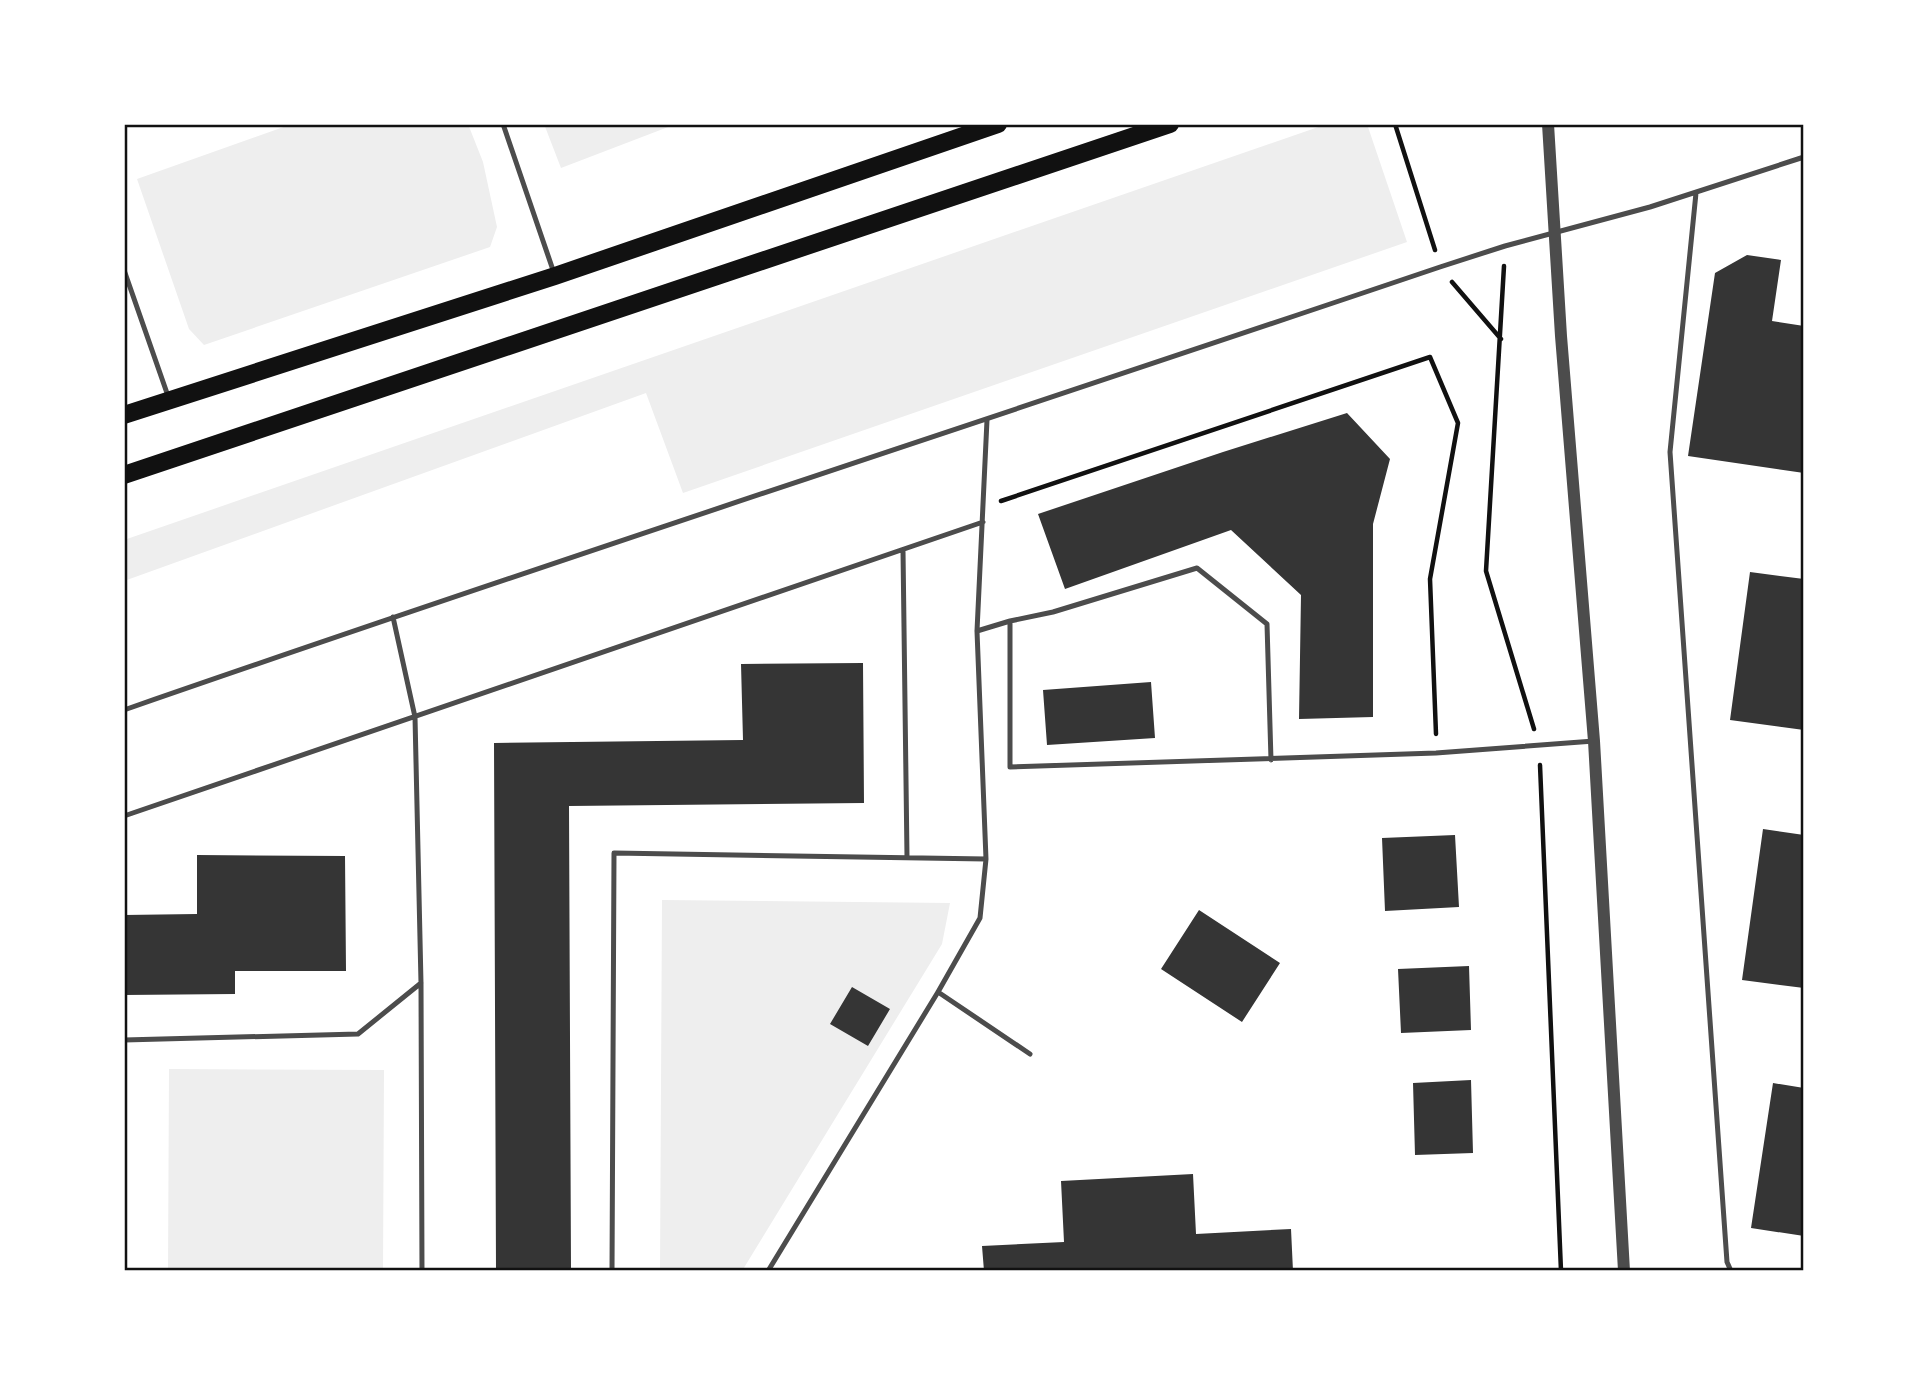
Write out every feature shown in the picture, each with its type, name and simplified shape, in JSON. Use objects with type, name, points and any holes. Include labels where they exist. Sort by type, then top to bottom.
[{"type":"main road","points":[[124,415],[555,276],[998,124]]},
{"type":"main road","points":[[124,475],[1170,124]]},
{"type":"street","points":[[1548,124],[1561,336],[1594,741],[1624,1271]]},
{"type":"lane","points":[[503,124],[555,276]]},
{"type":"lane","points":[[124,710],[393,617],[1440,267],[1696,193],[1804,157]]},
{"type":"lane","points":[[1696,193],[1670,452],[1727,1262],[1731,1271]]},
{"type":"lane","points":[[124,270],[169,400]]},
{"type":"lane","points":[[768,1271],[980,918],[986,859],[977,631],[988,420]]},
{"type":"lane","points":[[124,816],[983,522]]},
{"type":"lane","points":[[903,550],[907,857]]},
{"type":"lane","points":[[977,631],[1053,612],[1197,568],[1267,624],[1271,760]]},
{"type":"lane","points":[[393,617],[415,717],[421,983],[422,1271]]},
{"type":"lane","points":[[1010,621],[1010,768],[1436,753],[1594,741]]},
{"type":"lane","points":[[612,1271],[614,853],[986,859]]},
{"type":"lane","points":[[124,1040],[358,1034],[421,983]]},
{"type":"lane","points":[[938,992],[1030,1054]]},
{"type":"path","points":[[1395,124],[1440,267],[1501,340]]},
{"type":"path","points":[[984,507],[1430,357],[1458,423],[1430,579],[1436,753]]},
{"type":"shaded area","points":[[292,124],[468,124],[483,162],[497,227],[490,247],[204,345],[189,329],[137,179]]},
{"type":"shaded area","points":[[544,124],[676,124],[561,168]]},
{"type":"shaded area","points":[[1327,124],[1367,124],[1407,242],[683,493],[646,393],[124,581],[124,540]]},
{"type":"shaded area","points":[[662,900],[950,903],[942,944],[742,1271],[660,1271]]},
{"type":"shaded area","points":[[169,1069],[384,1070],[383,1271],[168,1271]]},
{"type":"building","points":[[1747,255],[1781,260],[1772,321],[1804,326],[1804,473],[1688,456],[1715,273]]},
{"type":"building","points":[[1347,413],[1390,459],[1373,524],[1373,717],[1299,719],[1301,595],[1231,530],[1065,589],[1038,514]]},
{"type":"building","points":[[1750,572],[1804,579],[1804,730],[1730,720]]},
{"type":"building","points":[[863,663],[864,803],[569,806],[571,1271],[496,1271],[494,743],[743,740],[741,664]]},
{"type":"building","points":[[1151,682],[1155,738],[1047,745],[1043,690]]},
{"type":"building","points":[[1763,829],[1804,835],[1804,988],[1742,980]]},
{"type":"building","points":[[1455,835],[1459,907],[1385,911],[1382,838]]},
{"type":"building","points":[[197,855],[345,856],[346,971],[235,971],[235,994],[124,995],[124,915],[197,914]]},
{"type":"building","points":[[1199,910],[1280,963],[1242,1022],[1161,969]]},
{"type":"building","points":[[1469,966],[1471,1030],[1401,1033],[1398,969]]},
{"type":"building","points":[[852,987],[890,1009],[868,1046],[830,1024]]},
{"type":"building","points":[[1471,1080],[1473,1153],[1415,1155],[1413,1083]]},
{"type":"building","points":[[1773,1083],[1804,1088],[1804,1236],[1751,1228]]},
{"type":"building","points":[[1193,1174],[1196,1234],[1291,1229],[1293,1271],[984,1271],[982,1246],[1064,1242],[1061,1181]]}]
